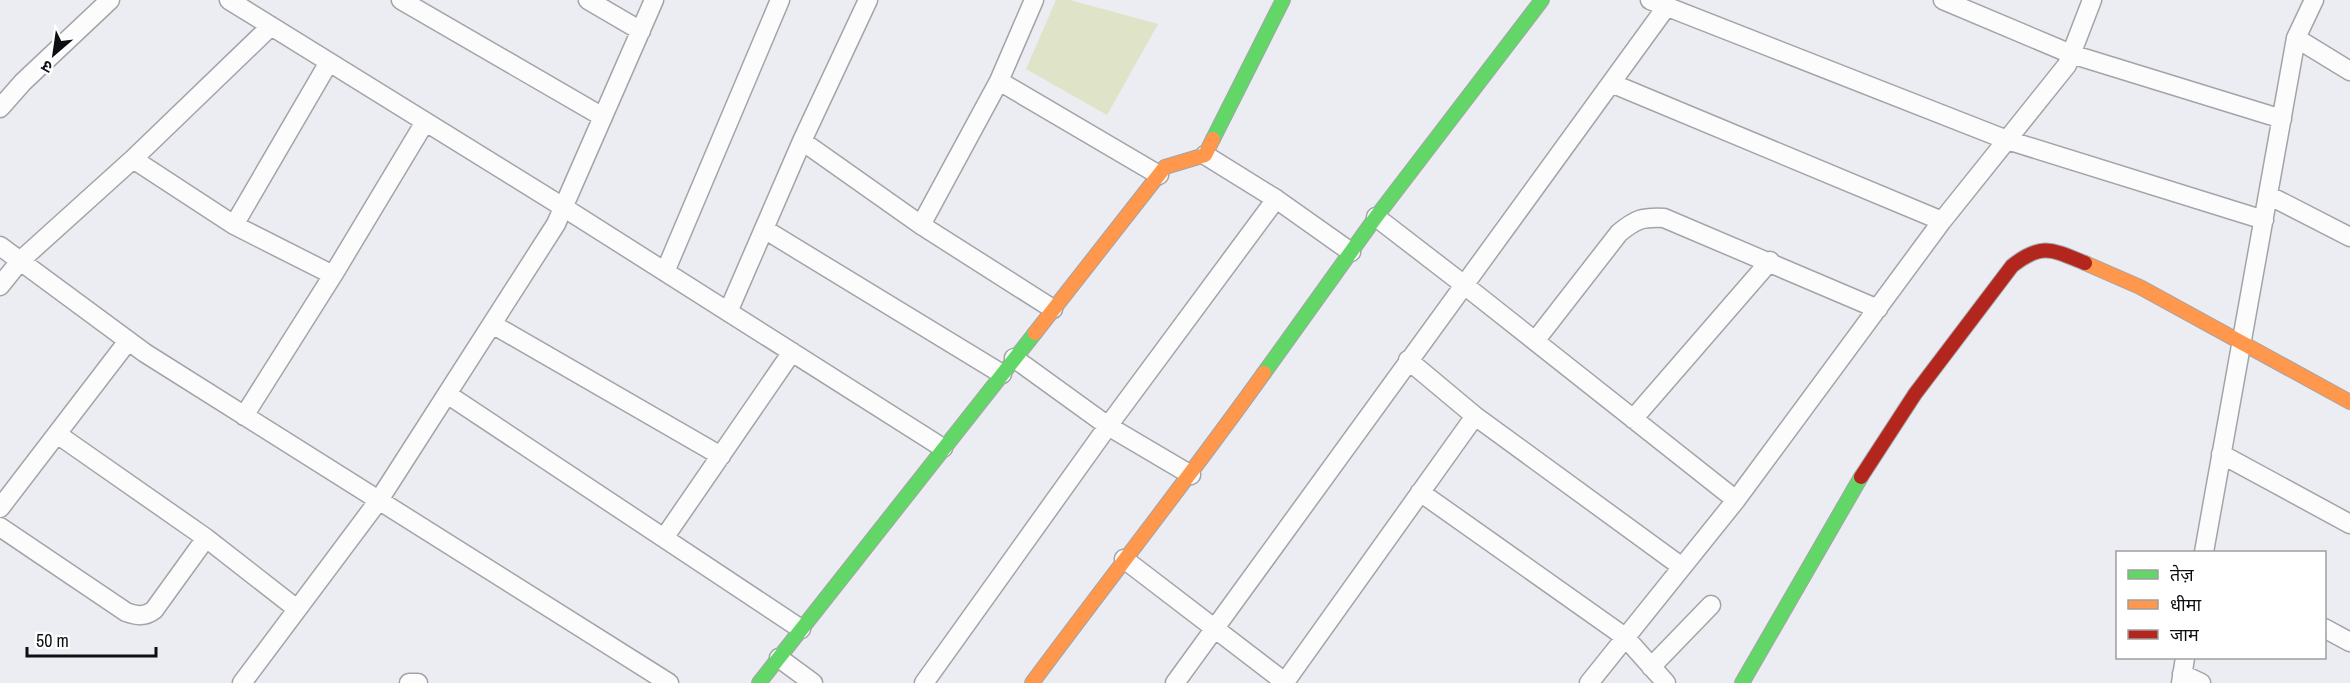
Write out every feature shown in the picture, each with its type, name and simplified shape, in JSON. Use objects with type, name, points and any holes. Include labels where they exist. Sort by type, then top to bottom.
[{"type":"street","points":[[0,108],[23,82],[110,0]]},
{"type":"street","points":[[229,0],[563,207],[943,448]]},
{"type":"street","points":[[401,0],[603,117]]},
{"type":"street","points":[[588,0],[640,31]]},
{"type":"street","points":[[242,683],[379,500],[556,224],[654,0]]},
{"type":"street","points":[[664,272],[780,0]]},
{"type":"street","points":[[728,312],[802,141],[868,0]]},
{"type":"street","points":[[921,225],[999,81],[1034,0]]},
{"type":"street","points":[[759,683],[1165,167],[1205,155],[1283,0]]},
{"type":"street","points":[[1032,683],[1124,558],[1191,475],[1376,217],[1542,0]]},
{"type":"street","points":[[1650,0],[2007,140],[2264,220]]},
{"type":"street","points":[[1589,683],[1736,500],[1942,221],[2067,65],[2092,0]]},
{"type":"street","points":[[2204,551],[2296,38],[2314,0]]},
{"type":"street","points":[[1951,1],[2071,54],[2282,119]]},
{"type":"street","points":[[1175,683],[1667,6]]},
{"type":"street","points":[[0,286],[20,261],[133,159],[271,26]]},
{"type":"street","points":[[2296,38],[2350,70]]},
{"type":"street","points":[[234,225],[329,63]]},
{"type":"street","points":[[999,81],[1159,175]]},
{"type":"street","points":[[1611,83],[1942,221]]},
{"type":"street","points":[[244,416],[333,275],[425,122]]},
{"type":"street","points":[[802,141],[921,225],[1053,309]]},
{"type":"street","points":[[1205,155],[1276,199],[1351,252]]},
{"type":"street","points":[[133,159],[234,225],[333,275]]},
{"type":"street","points":[[2268,195],[2350,237]]},
{"type":"street","points":[[924,683],[1108,426],[1276,199]]},
{"type":"street","points":[[1376,217],[1736,500]]},
{"type":"street","points":[[1535,341],[1619,233],[1634,220],[1646,217],[1664,218],[1770,261],[1878,309]]},
{"type":"street","points":[[764,230],[1002,374]]},
{"type":"street","points":[[0,246],[128,341],[669,683]]},
{"type":"street","points":[[1742,683],[1854,487],[1915,394],[2013,266],[2027,254],[2042,250],[2059,252],[2140,287],[2350,402]]},
{"type":"street","points":[[1633,419],[1770,261]]},
{"type":"street","points":[[492,324],[721,456]]},
{"type":"street","points":[[0,508],[128,341]]},
{"type":"street","points":[[664,538],[792,352]]},
{"type":"street","points":[[1014,358],[1108,426],[1191,475]]},
{"type":"street","points":[[1408,360],[1475,416],[1682,567]]},
{"type":"street","points":[[447,394],[801,629]]},
{"type":"street","points":[[1124,558],[1285,682],[1475,416]]},
{"type":"street","points":[[57,434],[206,538],[297,609]]},
{"type":"street","points":[[2221,454],[2350,524]]},
{"type":"street","points":[[1420,492],[1626,637],[1666,683]]},
{"type":"street","points":[[0,527],[126,612],[139,616],[154,610],[206,538]]},
{"type":"street","points":[[1651,667],[1712,605]]},
{"type":"street","points":[[2326,629],[2350,642]]},
{"type":"street","points":[[778,658],[813,683]]},
{"type":"street","points":[[2183,672],[2201,683]]},
{"type":"street","points":[[409,683],[418,683]]},
{"type":"green space","points":[[1056,0],[1070,0],[1158,24],[1107,115],[1026,69]]},
{"type":"traffic: fast","points":[[1213,139],[1283,0]]},
{"type":"traffic: fast","points":[[1264,373],[1376,217],[1542,0]]},
{"type":"traffic: fast","points":[[759,683],[1035,333]]},
{"type":"traffic: fast","points":[[1742,683],[1861,477]]},
{"type":"traffic: slow","points":[[1035,333],[1165,167],[1205,155],[1213,139]]},
{"type":"traffic: slow","points":[[2085,263],[2140,287],[2350,402]]},
{"type":"traffic: slow","points":[[1032,683],[1264,373]]},
{"type":"traffic: jam","points":[[1861,477],[1915,394],[2012,266],[2022,258],[2040,251],[2056,252],[2085,263]]}]
